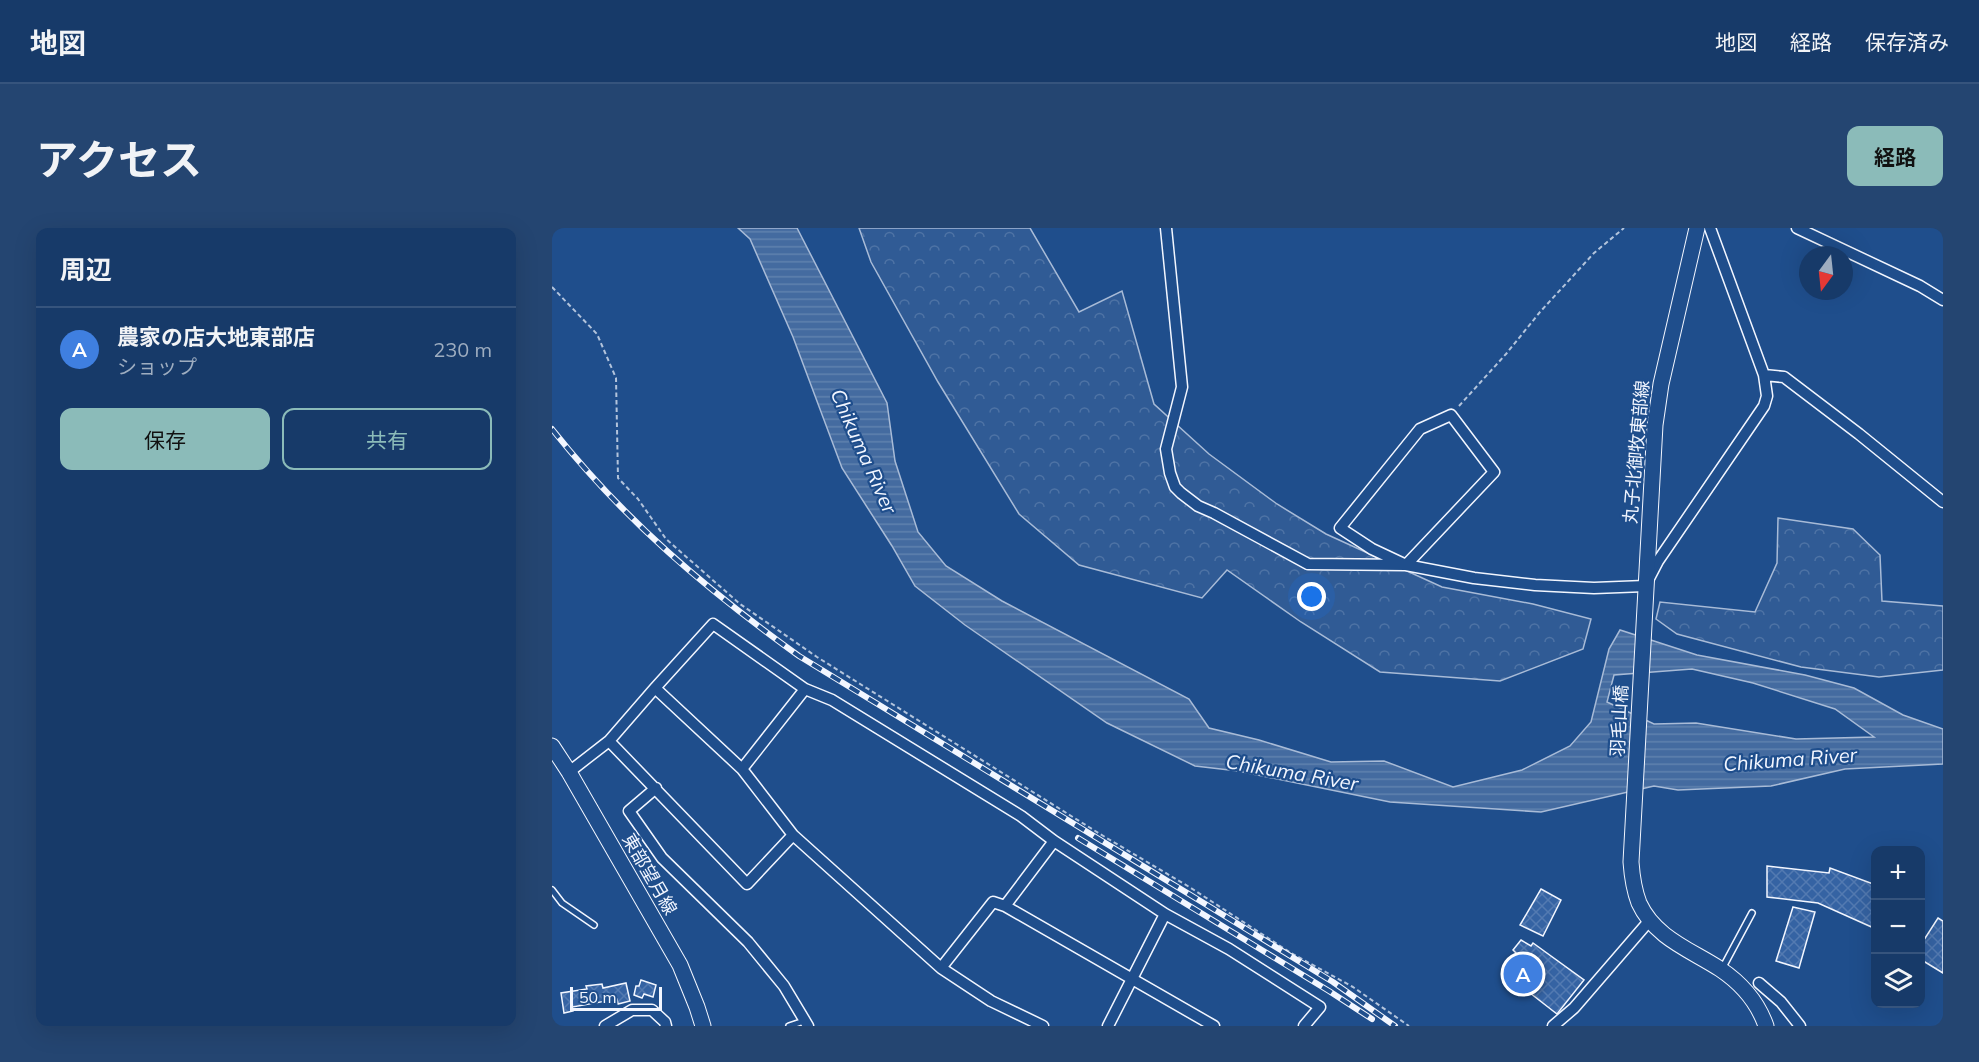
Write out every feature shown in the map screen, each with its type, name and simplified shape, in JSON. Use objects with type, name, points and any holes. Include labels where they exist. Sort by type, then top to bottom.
[{"type":"main road","name":"丸子北御牧東部線","points":[[1645,611],[1655,424],[1697,228]]},
{"type":"main road","name":"羽毛山橋","points":[[1645,611],[1630,862],[1633,884],[1640,904],[1650,920]]},
{"type":"main road","name":"東部望月線","points":[[558,760],[680,965],[698,1007],[703,1026]]},
{"type":"main road","points":[[1650,920],[1671,941],[1721,970],[1750,996],[1762,1013],[1766,1026]]},
{"type":"street","points":[[1166,228],[1182,387],[1167,449],[1170,473],[1175,487],[1198,506],[1308,564],[1406,566],[1474,578],[1536,585],[1594,588],[1645,586],[1658,561],[1764,406],[1767,396],[1764,375],[1710,228]]},
{"type":"street","points":[[1797,228],[1920,286],[1943,300]]},
{"type":"street","points":[[1764,375],[1785,377],[1943,502]]},
{"type":"street","points":[[1451,415],[1494,472],[1406,566],[1372,549],[1340,528],[1420,429],[1451,415]]},
{"type":"street","points":[[558,760],[609,741],[713,624],[805,689],[832,700],[1021,816],[1054,841],[1165,914],[1229,949],[1320,1007],[1304,1026]]},
{"type":"street","points":[[654,688],[742,769],[793,835],[940,968],[991,1001],[1043,1026]]},
{"type":"street","points":[[742,769],[805,689]]},
{"type":"street","points":[[609,741],[747,884],[793,835]]},
{"type":"street","points":[[656,788],[630,811],[662,858],[748,942],[784,986],[806,1023]]},
{"type":"street","points":[[1005,906],[1054,841]]},
{"type":"street","points":[[940,968],[993,902],[1005,906],[1214,1026]]},
{"type":"street","points":[[1108,1026],[1165,914]]},
{"type":"street","points":[[1553,1026],[1575,1008],[1650,920]]},
{"type":"street","points":[[1759,983],[1781,1002],[1800,1026]]},
{"type":"street","points":[[605,1026],[632,1010],[652,1010],[665,1022],[666,1026]]},
{"type":"lane","points":[[552,890],[562,903],[594,925]]},
{"type":"lane","points":[[1721,970],[1752,913]]},
{"type":"lane","points":[[789,1026],[806,1023]]},
{"type":"path","points":[[1451,415],[1594,253],[1624,228]]},
{"type":"path","points":[[552,287],[597,334],[616,378],[618,478],[638,499],[666,539],[740,604],[817,657],[1100,834],[1191,888],[1291,953],[1353,987],[1408,1026]]},
{"type":"green space","points":[[859,228],[1030,228],[1079,312],[1122,291],[1154,404],[1209,454],[1277,504],[1326,534],[1442,587],[1533,604],[1591,619],[1583,649],[1500,681],[1380,672],[1301,622],[1227,570],[1202,598],[1079,565],[1019,514],[938,382],[871,262]]},
{"type":"green space","points":[[1778,518],[1853,529],[1880,555],[1882,601],[1943,606],[1943,670],[1879,677],[1801,667],[1677,634],[1656,619],[1660,602],[1755,612],[1777,563]]},
{"type":"water","name":"Chikuma River","points":[[738,228],[797,228],[887,403],[895,461],[918,532],[946,566],[1002,601],[1189,699],[1209,728],[1259,740],[1331,762],[1384,761],[1453,787],[1522,770],[1570,746],[1591,722],[1609,649],[1620,630],[1697,655],[1805,675],[1854,688],[1903,715],[1943,729],[1943,764],[1845,769],[1771,786],[1678,790],[1654,786],[1541,812],[1390,802],[1238,771],[1195,766],[1107,723],[965,625],[915,586],[842,468],[793,337],[750,239]],"holes":[[[1692,669],[1753,683],[1835,709],[1874,737],[1796,739],[1696,723],[1654,724],[1607,702],[1614,675]]]},
{"type":"building","points":[[1767,866],[1829,873],[1830,868],[1871,883],[1871,927],[1818,903],[1767,897]]},
{"type":"building","points":[[1541,889],[1561,900],[1543,936],[1520,925]]},
{"type":"building","points":[[1793,907],[1815,912],[1799,968],[1776,961]]},
{"type":"building","points":[[1938,918],[1943,921],[1943,973],[1925,962],[1925,938]]},
{"type":"building","points":[[1521,940],[1531,946],[1533,943],[1584,980],[1557,1014],[1508,976],[1522,959],[1513,950]]},
{"type":"building","points":[[641,980],[656,985],[653,997],[644,994],[642,998],[634,995],[636,986],[639,986]]},
{"type":"building","points":[[626,983],[630,1001],[618,1004],[617,999],[572,1007],[573,1011],[564,1013],[561,993],[587,989],[586,986],[602,984],[603,988]]},
{"type":"railway","points":[[552,429],[608,493],[668,552],[731,605],[799,656],[1333,982],[1395,1026]]},
{"type":"railway","points":[[1078,838],[1372,1019]]},
{"type":"place","name":"農家の店大地東部店","points":[[1523,974]]}]
